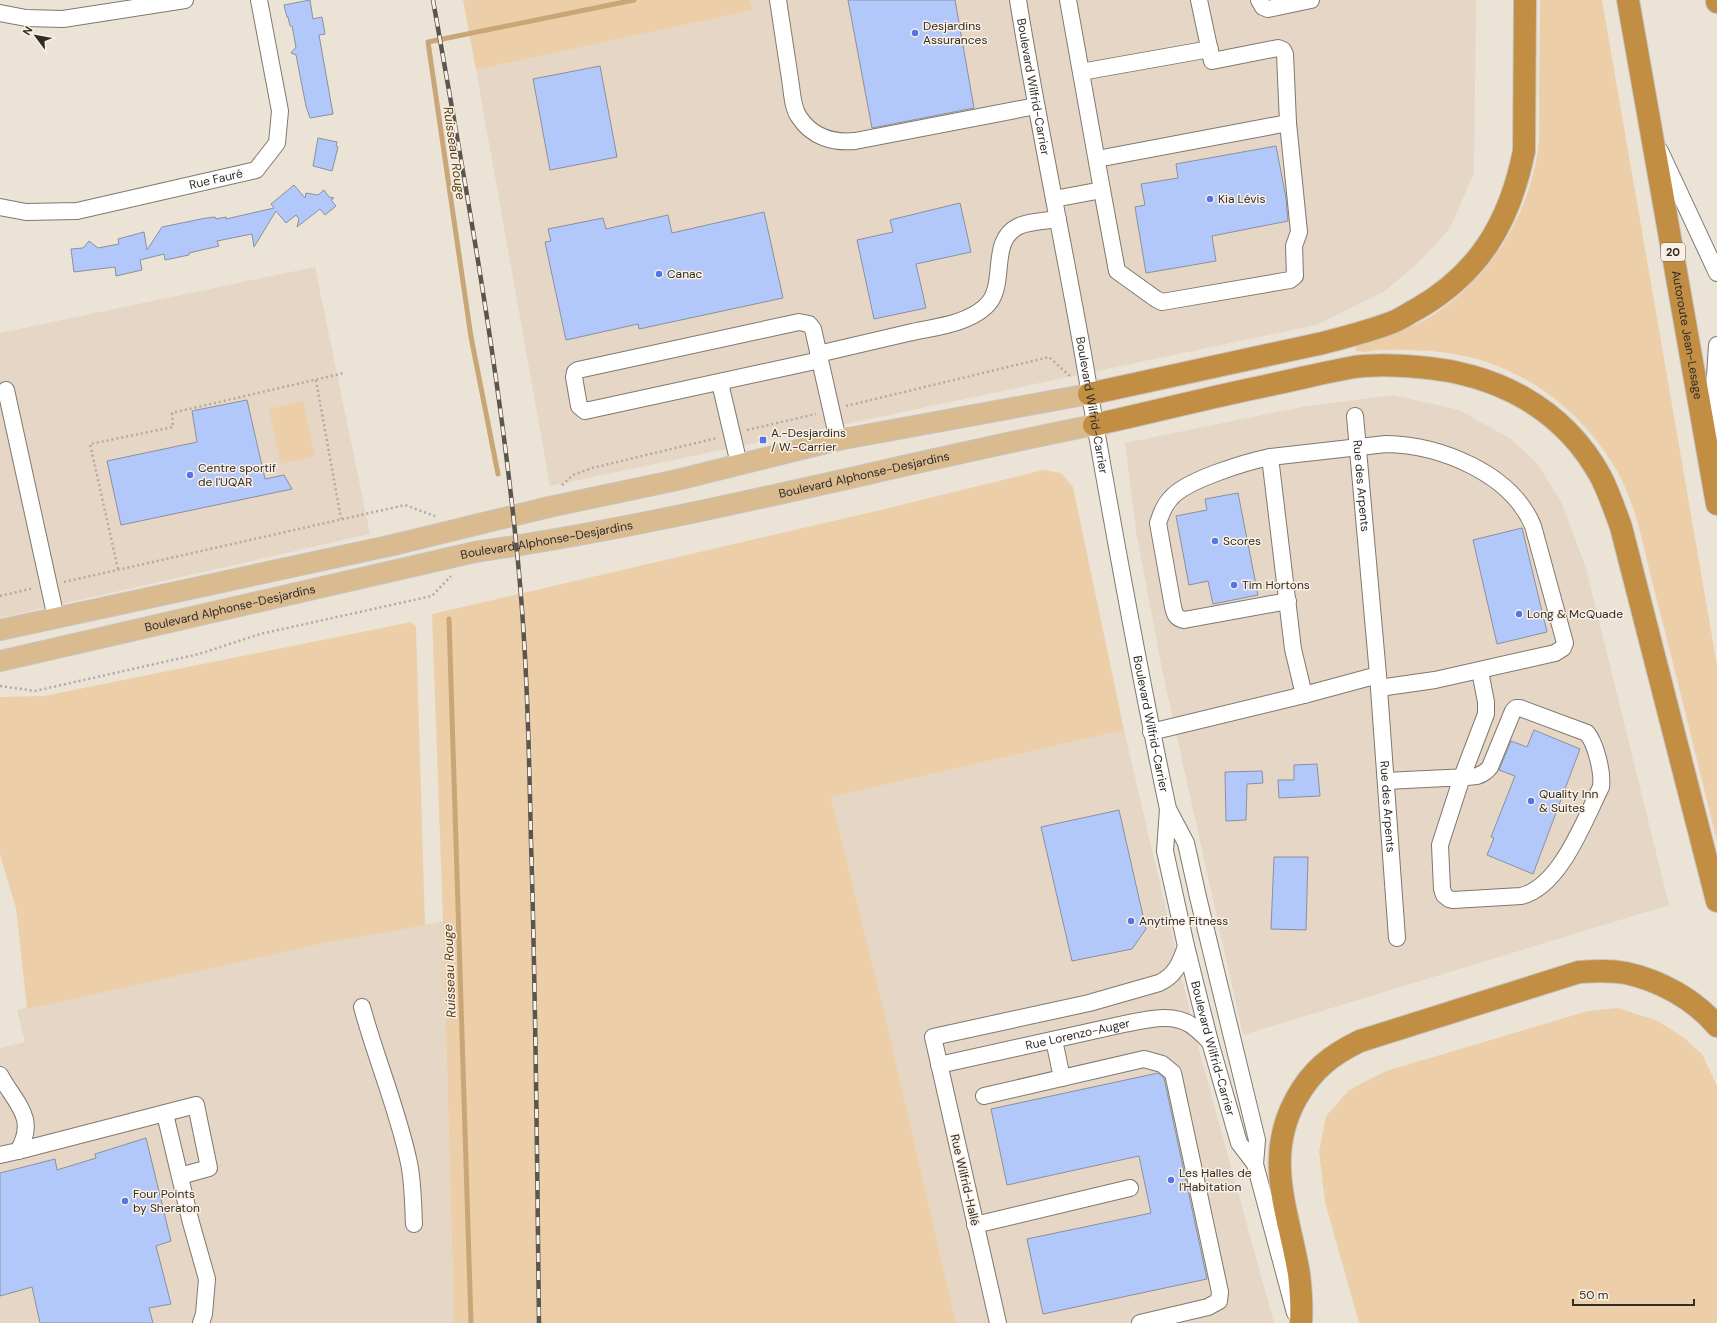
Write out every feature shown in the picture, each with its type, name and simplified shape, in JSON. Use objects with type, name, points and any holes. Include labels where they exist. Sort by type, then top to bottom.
[{"type":"highway","points":[[1089,394],[1359,334],[1394,322],[1430,301],[1450,287],[1468,270],[1485,250],[1502,221],[1520,173],[1524,151],[1525,0]]},
{"type":"highway","name":"Autoroute Jean-Lesage","points":[[1628,0],[1717,504]]},
{"type":"highway","points":[[1094,426],[1237,392],[1355,367],[1394,365],[1436,368],[1477,376],[1528,399],[1551,416],[1573,438],[1592,462],[1612,501],[1622,528],[1717,901]]},
{"type":"highway","points":[[1302,1323],[1302,1302],[1298,1273],[1281,1193],[1279,1161],[1281,1138],[1289,1112],[1305,1082],[1322,1064],[1339,1051],[1360,1040],[1580,972],[1604,971],[1625,973],[1655,982],[1685,997],[1705,1012],[1717,1026]]},
{"type":"main road","points":[[0,630],[393,545],[677,480],[838,440],[1089,394]]},
{"type":"main road","name":"Boulevard Alphonse-Desjardins","points":[[0,660],[475,552],[516,546],[692,513],[1094,426]]},
{"type":"street","points":[[0,13],[26,18],[63,19],[185,0]]},
{"type":"street","name":"Rue Fauré","points":[[0,207],[26,212],[77,211],[256,170],[277,143],[280,111],[259,0]]},
{"type":"street","points":[[778,0],[794,100],[798,116],[806,127],[819,136],[833,141],[855,142],[1036,106]]},
{"type":"street","name":"Boulevard Wilfrid-Carrier","points":[[1018,0],[1117,555],[1151,732],[1168,810],[1186,843],[1258,1140],[1255,1164]]},
{"type":"street","points":[[1068,0],[1117,271],[1162,302],[1290,280],[1294,279],[1296,276],[1294,246],[1299,232],[1288,123],[1285,54],[1283,50],[1278,48],[1212,61],[1199,0]]},
{"type":"street","points":[[1259,0],[1263,7],[1268,9],[1310,0]]},
{"type":"street","points":[[1081,72],[1210,49]]},
{"type":"street","points":[[1097,159],[1288,123]]},
{"type":"street","points":[[1651,131],[1717,273]]},
{"type":"street","points":[[1054,199],[1102,190]]},
{"type":"street","points":[[838,440],[819,357],[813,329],[809,324],[799,322],[578,370],[575,372],[574,377],[579,406],[585,411],[720,383],[819,357],[955,322],[969,317],[985,308],[991,301],[996,289],[999,256],[1003,245],[1011,232],[1020,226],[1058,219]]},
{"type":"street","points":[[1710,462],[1717,345]]},
{"type":"street","points":[[720,383],[739,464]]},
{"type":"street","points":[[6,390],[56,618]]},
{"type":"street","name":"Rue des Arpents","points":[[1355,416],[1379,682],[1397,938]]},
{"type":"street","points":[[1151,732],[1304,695],[1379,682],[1435,680],[1480,671],[1555,653],[1563,648],[1565,643],[1533,526],[1527,513],[1512,495],[1498,482],[1474,467],[1422,448],[1402,444],[1386,444],[1270,457],[1235,466],[1192,484],[1178,492],[1166,504],[1158,523],[1173,607],[1175,615],[1178,618],[1184,620],[1288,601]]},
{"type":"street","points":[[1270,457],[1294,649],[1304,695]]},
{"type":"street","points":[[1386,781],[1462,777],[1479,775],[1486,772],[1490,767],[1513,711],[1516,708],[1520,708],[1587,733],[1592,739],[1602,778],[1601,787],[1562,865],[1532,894],[1453,900],[1444,895],[1442,889],[1440,845],[1462,777],[1486,714],[1486,702],[1480,671]]},
{"type":"street","name":"Boulevard Wilfrid-Carrier","points":[[1168,810],[1165,851],[1186,946],[1210,1042],[1239,1143],[1255,1164],[1298,1323]]},
{"type":"street","name":"Rue Wilfrid-Hallé","points":[[998,1323],[933,1037],[1089,1003],[1159,983],[1166,980],[1174,972],[1182,960],[1186,946]]},
{"type":"street","points":[[362,1007],[372,1043],[399,1124],[409,1164],[414,1224]]},
{"type":"street","name":"Rue Lorenzo-Auger","points":[[939,1065],[1146,1020],[1170,1018],[1190,1025],[1210,1042]]},
{"type":"street","points":[[1054,1040],[1062,1078]]},
{"type":"street","points":[[984,1096],[1144,1059],[1162,1064],[1173,1073],[1220,1292],[1219,1301],[1208,1307],[1140,1323]]},
{"type":"street","points":[[0,1075],[17,1101],[25,1121],[25,1140],[18,1151]]},
{"type":"street","points":[[0,1155],[196,1105],[209,1168],[180,1176]]},
{"type":"street","points":[[165,1114],[207,1278],[204,1314],[201,1323]]},
{"type":"street","points":[[975,1225],[1130,1188]]},
{"type":"path","points":[[118,570],[90,444],[173,427],[172,413],[344,373]]},
{"type":"path","points":[[316,380],[341,520]]},
{"type":"path","points":[[0,596],[405,505],[433,514],[463,528]]},
{"type":"path","points":[[0,686],[35,691],[199,654],[260,634],[432,596],[453,574]]},
{"type":"shaded area","points":[[463,0],[749,0],[752,10],[476,70]]},
{"type":"shaded area","points":[[749,0],[1476,0],[1474,173],[1450,228],[1421,260],[1385,291],[1316,325],[550,486],[476,70],[751,10]]},
{"type":"shaded area","points":[[1540,0],[1602,0],[1717,665],[1717,841],[1638,523],[1620,476],[1600,445],[1573,415],[1558,402],[1525,379],[1507,370],[1477,359],[1439,352],[1387,350],[1360,352],[1356,351],[1355,347],[1421,322],[1452,301],[1472,283],[1490,263],[1518,217],[1528,191],[1535,165],[1539,139]]},
{"type":"shaded area","points":[[315,267],[370,534],[0,618],[0,333]]},
{"type":"shaded area","points":[[1393,395],[1459,410],[1511,439],[1536,462],[1561,501],[1586,568],[1669,905],[1243,1035],[1163,674],[1136,531],[1125,443],[1302,407]]},
{"type":"shaded area","points":[[303,401],[315,456],[281,464],[269,409]]},
{"type":"shaded area","points":[[1043,470],[1061,473],[1073,487],[1124,730],[831,797],[887,1024],[956,1323],[454,1323],[443,921],[432,614],[872,512]]},
{"type":"shaded area","points":[[411,622],[416,626],[425,925],[320,944],[27,1009],[16,908],[0,855],[0,697],[44,696]]},
{"type":"shaded area","points":[[1124,730],[1197,1043],[1274,1323],[956,1323],[887,1024],[831,797]]},
{"type":"shaded area","points":[[443,921],[454,1323],[0,1323],[0,1048],[25,1042],[17,1010],[320,944]]},
{"type":"shaded area","points":[[1618,1008],[1658,1021],[1683,1037],[1702,1054],[1717,1086],[1717,1323],[1359,1323],[1325,1202],[1319,1152],[1326,1116],[1349,1090],[1386,1071],[1588,1011]]},
{"type":"building","points":[[310,0],[313,19],[322,17],[325,34],[319,35],[333,114],[310,118],[306,106],[296,55],[291,53],[296,47],[292,26],[290,26],[284,5]]},
{"type":"building","points":[[848,0],[955,0],[974,108],[872,128]]},
{"type":"building","points":[[600,66],[617,157],[550,170],[533,79]]},
{"type":"building","points":[[318,138],[337,142],[336,146],[338,147],[332,171],[313,166]]},
{"type":"building","points":[[1276,146],[1286,198],[1288,221],[1212,236],[1216,261],[1146,273],[1135,207],[1145,205],[1141,184],[1178,178],[1176,164]]},
{"type":"building","points":[[294,185],[305,198],[306,193],[318,195],[324,190],[329,197],[334,198],[331,200],[336,206],[325,215],[320,209],[297,227],[299,219],[296,215],[286,223],[276,211],[254,247],[252,234],[217,241],[219,246],[189,253],[189,255],[165,260],[164,254],[140,260],[142,270],[116,276],[115,267],[74,272],[71,249],[83,248],[89,241],[98,248],[119,244],[118,239],[144,232],[147,250],[162,227],[206,218],[215,217],[216,219],[226,217],[226,219],[274,208],[271,204]]},
{"type":"building","points":[[960,203],[971,252],[916,264],[926,308],[874,319],[857,240],[893,232],[890,220]]},
{"type":"building","points":[[764,212],[783,298],[639,329],[638,324],[566,340],[545,242],[551,241],[548,229],[603,218],[606,229],[668,215],[672,233]]},
{"type":"building","points":[[247,400],[265,479],[284,475],[292,489],[121,525],[107,461],[197,442],[192,411]]},
{"type":"building","points":[[1238,493],[1258,595],[1213,604],[1208,581],[1189,585],[1176,516],[1207,510],[1205,499]]},
{"type":"building","points":[[1522,528],[1547,632],[1497,644],[1473,540]]},
{"type":"building","points":[[1534,730],[1580,749],[1533,874],[1487,855],[1494,838],[1491,837],[1515,776],[1499,770],[1511,741],[1527,747]]},
{"type":"building","points":[[1317,764],[1320,796],[1279,798],[1278,780],[1294,780],[1294,765]]},
{"type":"building","points":[[1262,771],[1263,783],[1247,784],[1246,820],[1226,821],[1225,772]]},
{"type":"building","points":[[1119,810],[1146,929],[1132,949],[1072,961],[1041,827]]},
{"type":"building","points":[[1274,857],[1308,857],[1306,930],[1271,929]]},
{"type":"building","points":[[1158,1073],[1164,1078],[1207,1279],[1043,1314],[1027,1239],[1151,1213],[1139,1156],[1007,1185],[991,1109]]},
{"type":"building","points":[[146,1138],[171,1241],[156,1246],[171,1304],[149,1308],[153,1323],[40,1323],[32,1287],[0,1296],[0,1173],[55,1159],[57,1170],[96,1158],[95,1154]]},
{"type":"waterway","name":"Ruisseau Rouge","points":[[498,474],[471,337],[428,42],[634,0]]},
{"type":"waterway","name":"Ruisseau Rouge","points":[[449,619],[471,1323]]},
{"type":"railway","points":[[433,0],[470,210],[492,350],[511,491],[524,632],[533,902],[539,1323]]},
{"type":"place","name":"Desjardins Assurances","points":[[915,33]]},
{"type":"place","name":"Kia Lévis","points":[[1210,199]]},
{"type":"place","name":"Canac","points":[[659,274]]},
{"type":"place","name":"A.-Desjardins / W.-Carrier","points":[[763,440]]},
{"type":"place","name":"Centre sportif de l'UQAR","points":[[190,475]]},
{"type":"place","name":"Scores","points":[[1215,541]]},
{"type":"place","name":"Tim Hortons","points":[[1234,585]]},
{"type":"place","name":"Long & McQuade","points":[[1519,614]]},
{"type":"place","name":"Quality Inn & Suites","points":[[1531,801]]},
{"type":"place","name":"Anytime Fitness","points":[[1131,921]]},
{"type":"place","name":"Les Halles de l'Habitation","points":[[1171,1180]]},
{"type":"place","name":"Four Points by Sheraton","points":[[125,1201]]}]
